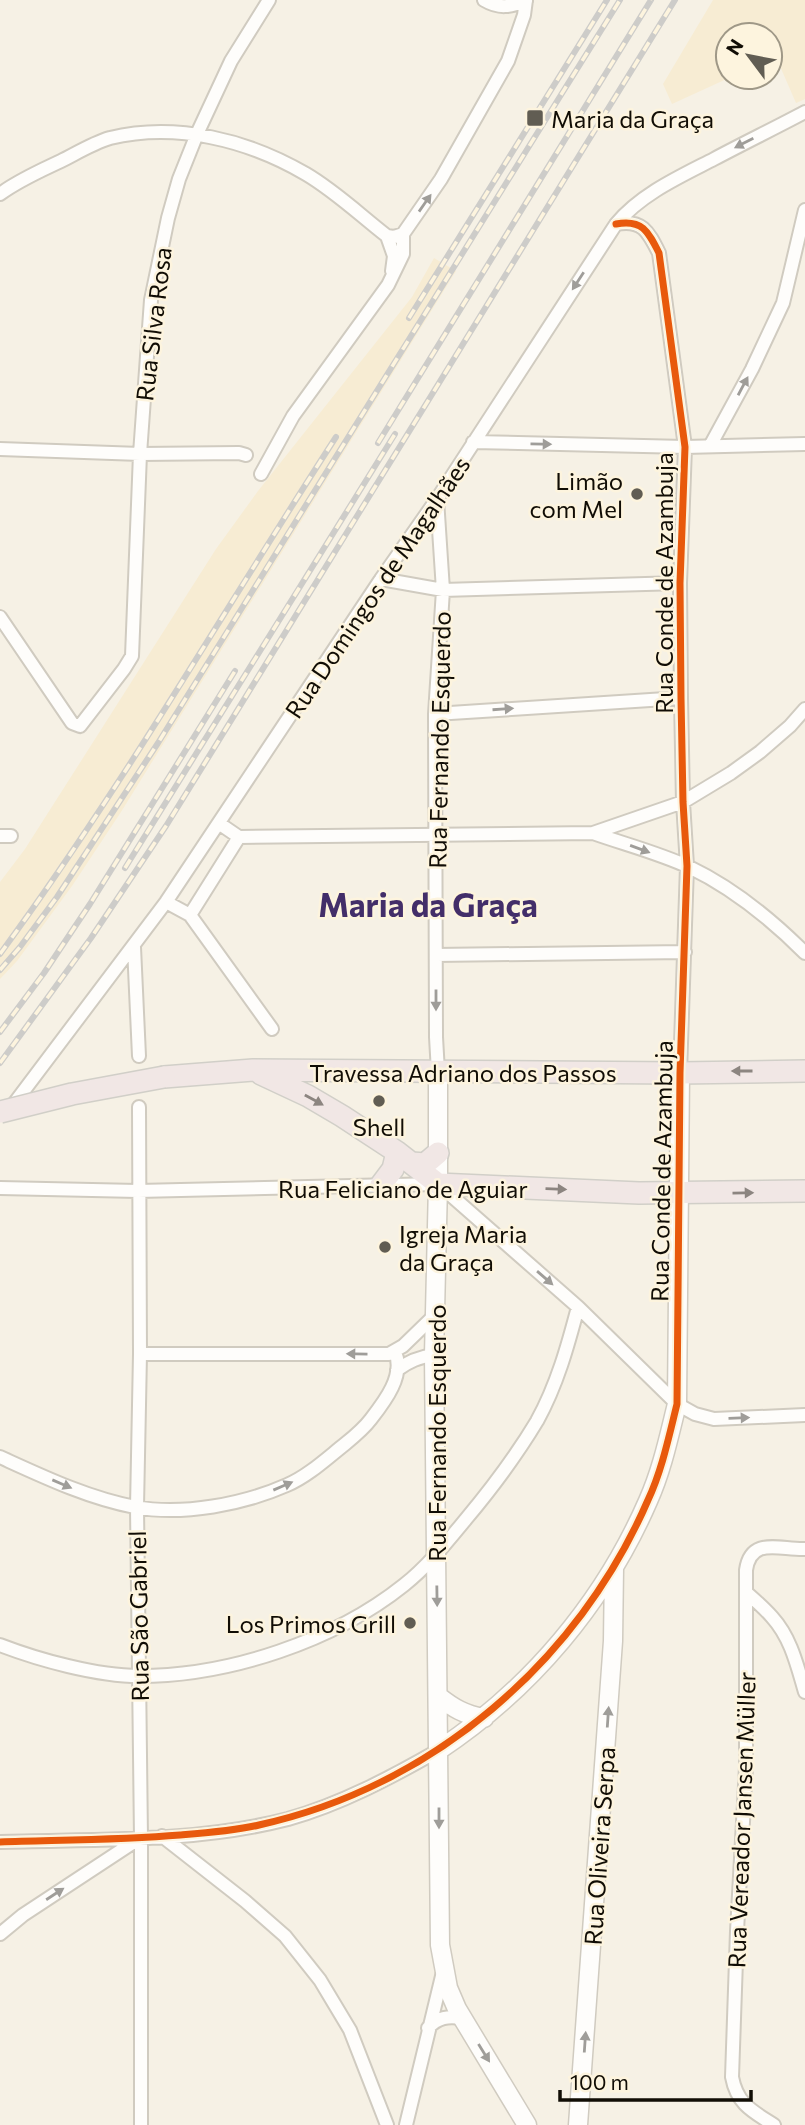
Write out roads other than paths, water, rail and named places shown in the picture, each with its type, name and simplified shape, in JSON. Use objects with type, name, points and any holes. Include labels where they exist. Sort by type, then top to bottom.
[{"type":"main road","name":"Travessa Adriano dos Passos","points":[[0,1112],[72,1094],[164,1077],[253,1070],[680,1073],[805,1070]]},
{"type":"main road","points":[[253,1070],[308,1096],[342,1116],[405,1158],[438,1184]]},
{"type":"main road","points":[[405,1158],[425,1164],[438,1153]]},
{"type":"main road","points":[[381,1185],[405,1158]]},
{"type":"main road","name":"Rua Feliciano de Aguiar","points":[[438,1184],[680,1194],[805,1191]]},
{"type":"street","name":"Rua Silva Rosa","points":[[0,617],[72,723],[80,726],[124,669],[133,650],[140,454],[151,300],[167,218],[197,134],[231,61],[269,0]]},
{"type":"street","points":[[261,474],[293,416],[388,285],[403,254],[403,234],[441,179],[513,50],[526,1],[505,7],[494,6],[484,0]]},
{"type":"street","name":"Rua Domingos de Magalhães","points":[[0,1122],[166,902],[437,499],[627,210],[688,173],[805,112]]},
{"type":"street","points":[[0,194],[17,181],[108,139],[139,134],[197,134],[257,150],[305,174],[333,192],[387,236],[403,234]]},
{"type":"street","points":[[710,446],[752,369],[783,303],[805,210]]},
{"type":"street","name":"Rua Conde de Azambuja","points":[[0,1934],[23,1915],[141,1838],[256,1826],[292,1818],[365,1789],[439,1750],[484,1718],[552,1652],[585,1612],[614,1568],[649,1500],[677,1404],[680,1073],[687,866],[683,802],[680,583],[685,447],[659,253],[646,231],[639,225],[628,222],[616,224]]},
{"type":"street","points":[[387,236],[394,256],[388,285]]},
{"type":"street","points":[[473,442],[685,447],[805,444]]},
{"type":"street","points":[[0,449],[246,455]]},
{"type":"street","name":"Rua Fernando Esquerdo","points":[[406,2125],[443,1970],[438,1915],[439,1750],[434,1355],[438,1184],[435,713],[443,590],[437,499]]},
{"type":"street","points":[[382,579],[443,590],[680,583]]},
{"type":"street","points":[[435,713],[681,698]]},
{"type":"street","points":[[219,824],[239,837],[593,832],[683,802],[760,752],[805,709]]},
{"type":"street","points":[[593,832],[687,866],[718,882],[746,901],[805,953]]},
{"type":"street","points":[[190,915],[239,837]]},
{"type":"street","points":[[166,902],[190,915],[272,1030]]},
{"type":"street","points":[[134,947],[139,1056]]},
{"type":"street","points":[[436,954],[685,952]]},
{"type":"street","name":"Rua São Gabriel","points":[[139,1107],[140,1354],[136,1507],[141,1838],[141,2125]]},
{"type":"street","points":[[438,1184],[578,1307],[677,1404],[695,1414],[714,1419],[805,1415]]},
{"type":"street","name":"Rua Feliciano de Aguiar","points":[[0,1188],[138,1191],[438,1184]]},
{"type":"street","points":[[0,1645],[60,1664],[138,1676],[209,1670],[279,1651],[349,1622],[404,1585],[437,1554],[492,1488],[537,1419],[559,1370],[578,1307]]},
{"type":"street","points":[[140,1354],[389,1354],[421,1330],[435,1315]]},
{"type":"street","points":[[0,1457],[72,1489],[136,1507],[216,1507],[254,1497],[290,1484],[363,1429],[393,1385],[398,1361],[394,1352]]},
{"type":"street","points":[[397,1370],[409,1361],[434,1355]]},
{"type":"street","name":"Rua Vereador Jansen Müller","points":[[774,2125],[742,2102],[732,2077],[746,1767],[746,1570],[748,1559],[759,1547],[805,1549]]},
{"type":"street","name":"Rua Oliveira Serpa","points":[[578,2125],[613,1641],[614,1568]]},
{"type":"street","points":[[748,1594],[772,1616],[784,1632],[805,1692]]},
{"type":"street","points":[[438,1696],[456,1710],[484,1718]]},
{"type":"street","points":[[162,1836],[285,1936],[320,1980],[350,2030],[387,2125]]},
{"type":"street","points":[[0,1842],[141,1838]]},
{"type":"street","points":[[443,1970],[462,2018],[527,2125]]},
{"type":"street","points":[[428,2028],[440,2018],[462,2018]]},
{"type":"railway","points":[[409,318],[607,0]]},
{"type":"railway","points":[[0,970],[57,897],[158,743],[620,0]]},
{"type":"railway","points":[[378,443],[651,0]]},
{"type":"railway","points":[[0,1063],[91,938],[166,826],[675,0]]},
{"type":"railway","points":[[125,868],[395,434]]},
{"type":"railway","points":[[0,954],[88,828],[336,437]]},
{"type":"railway","points":[[0,1032],[90,904],[235,671]]},
{"type":"place","name":"Maria da Graça","points":[[535,118]]},
{"type":"place","name":"Limão com Mel","points":[[637,494]]},
{"type":"place","name":"Shell","points":[[379,1101]]},
{"type":"place","name":"Igreja Maria da Graça","points":[[385,1247]]},
{"type":"place","name":"Los Primos Grill","points":[[410,1623]]},
{"type":"district","name":"Maria da Graça","points":[[428,904]]}]
